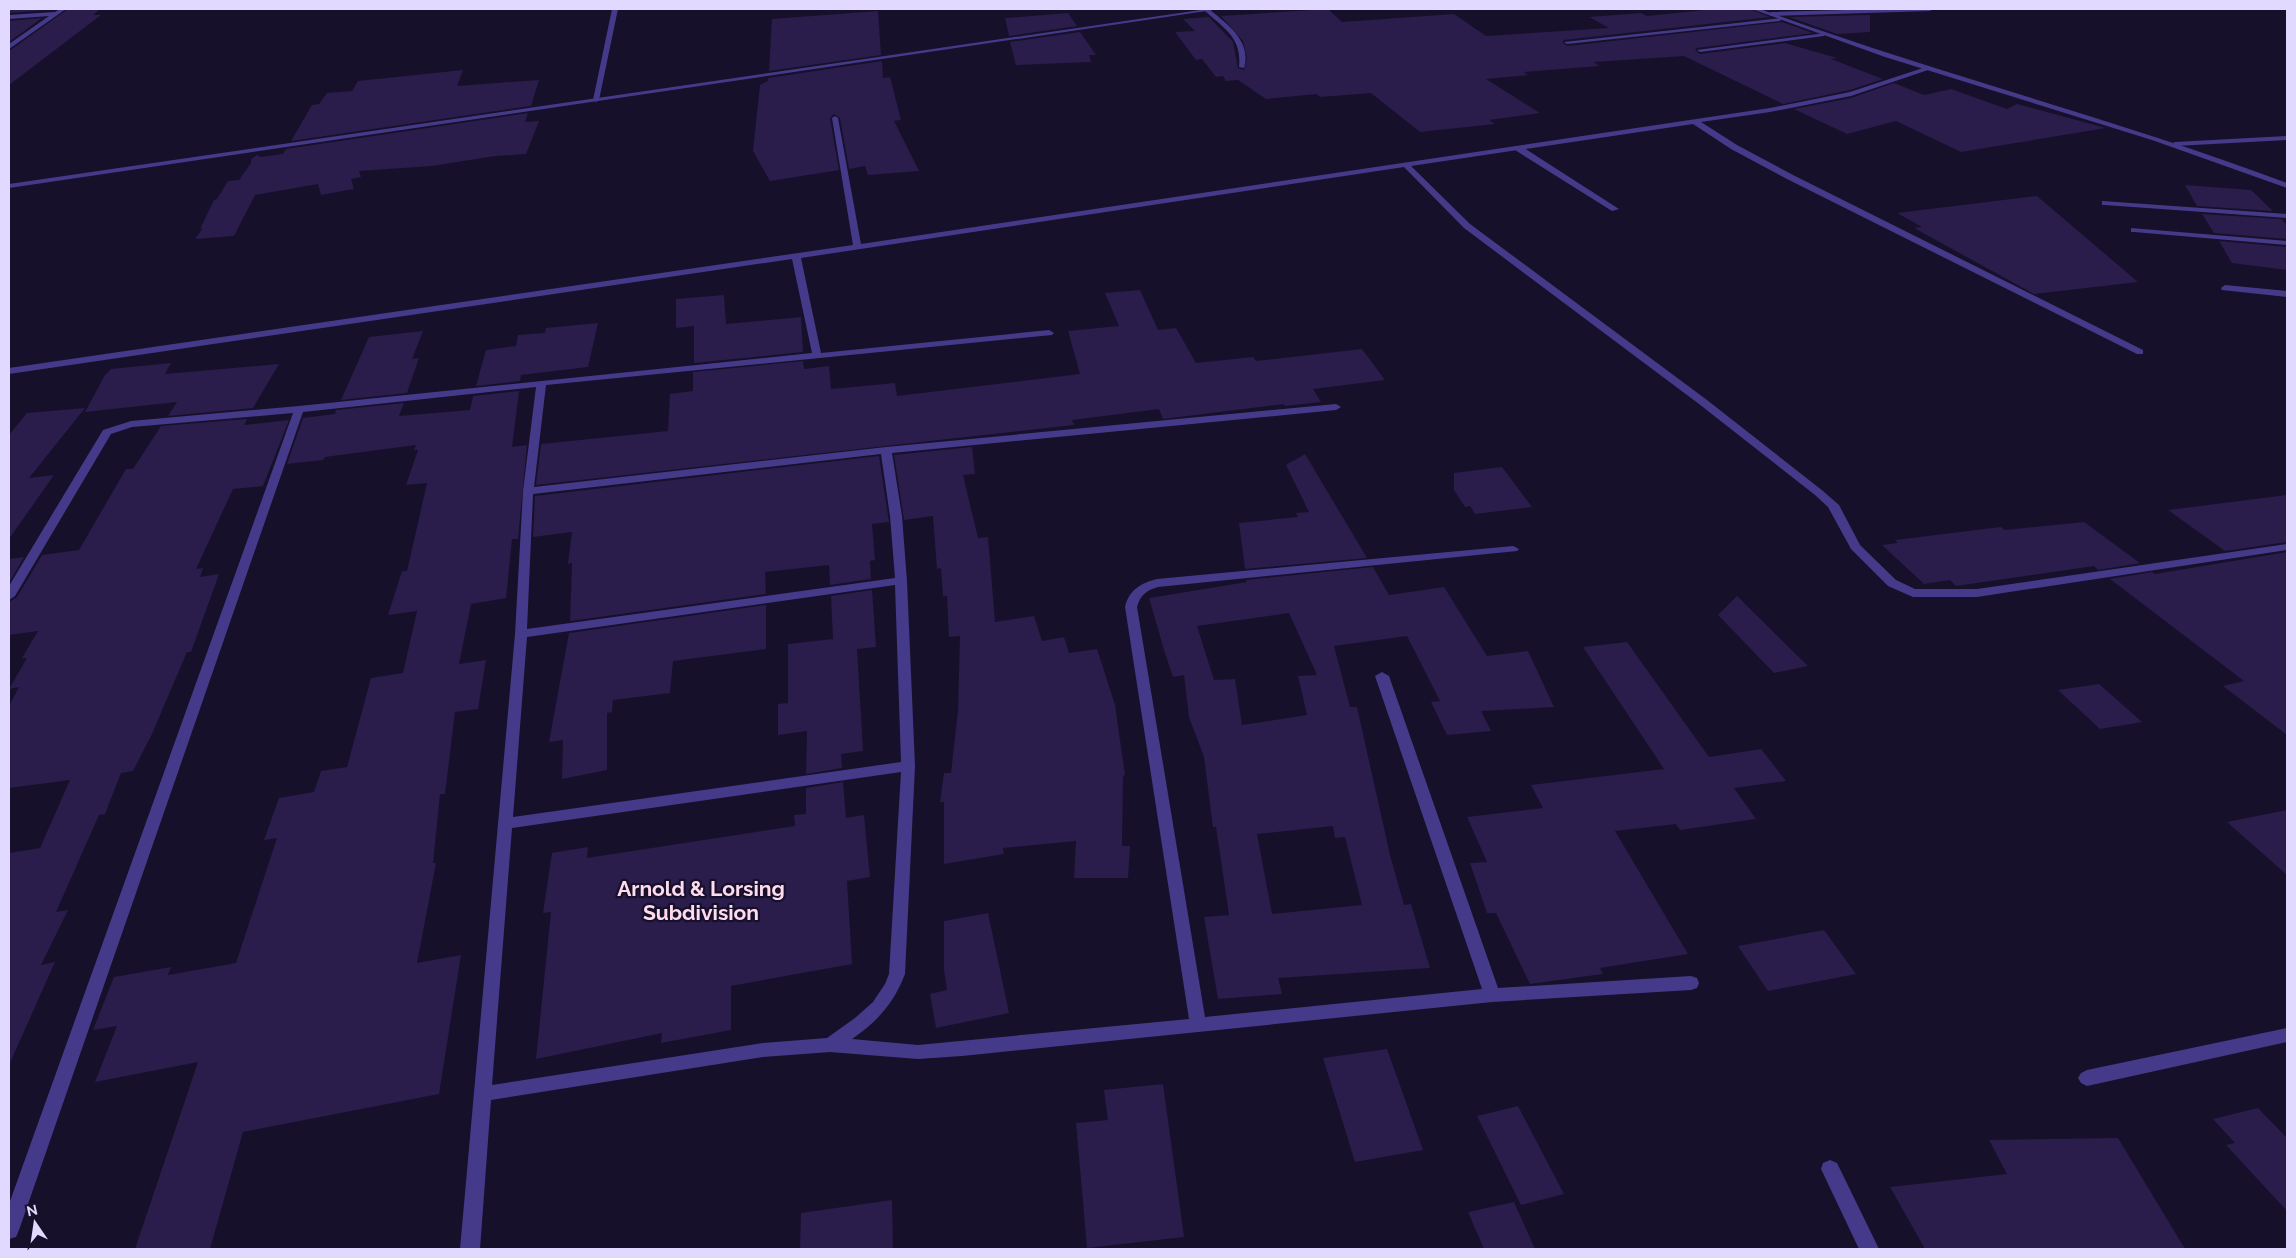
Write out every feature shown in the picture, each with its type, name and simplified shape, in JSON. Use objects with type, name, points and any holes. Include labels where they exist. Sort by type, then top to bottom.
[{"type":"street","points":[[9,47],[63,9]]},
{"type":"street","points":[[596,100],[615,9]]},
{"type":"street","points":[[9,186],[1217,9]]},
{"type":"street","points":[[1755,9],[1824,34],[1929,68],[2175,144],[2287,186]]},
{"type":"street","points":[[1768,14],[1930,9]]},
{"type":"street","points":[[1207,10],[1242,43],[1245,54],[1242,67]]},
{"type":"street","points":[[9,17],[55,14]]},
{"type":"street","points":[[1567,42],[1780,19]]},
{"type":"street","points":[[1700,50],[1824,34]]},
{"type":"street","points":[[9,371],[857,247],[1694,121],[1851,94],[1929,68]]},
{"type":"street","points":[[835,118],[857,247]]},
{"type":"street","points":[[1694,121],[1734,147],[1790,177],[2140,352]]},
{"type":"street","points":[[2175,144],[2287,138]]},
{"type":"street","points":[[1518,148],[1615,209]]},
{"type":"street","points":[[1406,165],[1467,226],[1703,402],[1820,493],[1833,506],[1855,547],[1901,589],[1924,594],[1977,593],[2287,547]]},
{"type":"street","points":[[2105,203],[2287,216]]},
{"type":"street","points":[[2134,230],[2287,243]]},
{"type":"street","points":[[796,256],[817,355]]},
{"type":"street","points":[[2225,288],[2287,294]]},
{"type":"street","points":[[9,596],[107,432],[131,424],[299,410],[541,383],[1049,333]]},
{"type":"street","points":[[470,1249],[522,634],[528,491],[541,383]]},
{"type":"street","points":[[528,491],[886,450],[1336,407]]},
{"type":"street","points":[[9,1230],[299,410]]},
{"type":"street","points":[[830,1045],[870,1016],[892,989],[897,974],[908,766],[901,581],[896,516],[886,450]]},
{"type":"street","points":[[1198,1024],[1131,607],[1133,596],[1142,588],[1157,582],[1513,549]]},
{"type":"street","points":[[522,634],[901,581]]},
{"type":"street","points":[[1382,676],[1492,995]]},
{"type":"street","points":[[506,823],[908,766]]},
{"type":"street","points":[[482,1094],[763,1050],[830,1045],[918,1052],[1492,995],[1691,983]]},
{"type":"street","points":[[2087,1078],[2287,1035]]},
{"type":"street","points":[[1830,1169],[1869,1249]]},
{"type":"building","points":[[9,9],[57,9],[9,13]]},
{"type":"building","points":[[68,9],[100,9],[93,15],[101,15],[9,85],[9,51]]},
{"type":"building","points":[[1328,9],[1342,22],[1454,14],[1486,36],[1609,28],[1589,17],[1641,13],[1647,16],[1715,9],[1750,9],[1770,17],[1564,40],[1562,42],[1567,46],[1782,22],[1813,33],[1697,48],[1695,50],[1700,54],[1785,43],[1837,58],[1831,59],[1883,79],[1850,90],[1783,104],[1684,56],[1594,62],[1599,66],[1524,72],[1528,75],[1486,79],[1540,113],[1489,120],[1495,124],[1420,132],[1371,93],[1320,97],[1317,94],[1266,99],[1238,80],[1226,81],[1223,76],[1216,77],[1202,59],[1196,60],[1175,32],[1195,31],[1183,19],[1209,17],[1233,42],[1238,68],[1244,70],[1247,58],[1243,41],[1221,16]]},
{"type":"building","points":[[878,11],[881,55],[769,71],[772,19]]},
{"type":"building","points":[[1068,13],[1077,26],[1009,36],[1005,18]]},
{"type":"building","points":[[1870,15],[1870,32],[1837,34],[1789,17]]},
{"type":"building","points":[[42,18],[9,42],[9,21]]},
{"type":"building","points":[[1080,32],[1096,55],[1089,55],[1091,62],[1016,65],[1010,42]]},
{"type":"building","points":[[882,61],[883,78],[890,77],[901,120],[894,121],[919,171],[868,175],[865,166],[849,169],[840,118],[834,114],[830,118],[839,170],[770,181],[753,151],[760,85],[768,81],[768,78]]},
{"type":"building","points":[[463,70],[457,86],[539,80],[531,106],[291,141],[312,105],[319,104],[327,93],[352,91],[358,81]]},
{"type":"building","points":[[1894,83],[1924,95],[1951,89],[2007,109],[2017,104],[2106,128],[1961,152],[1896,121],[1847,134],[1794,109],[1851,98]]},
{"type":"building","points":[[528,113],[525,122],[539,121],[526,154],[495,156],[432,166],[359,171],[361,177],[351,179],[354,189],[321,195],[318,184],[255,195],[234,236],[195,239],[203,228],[200,229],[214,200],[217,199],[228,181],[239,180],[251,163],[251,159],[257,155],[261,157],[283,154],[286,149]]},
{"type":"building","points":[[2185,185],[2251,190],[2273,211],[2197,206]]},
{"type":"building","points":[[2037,196],[2138,282],[2034,294],[1914,228],[1922,227],[1897,213]]},
{"type":"building","points":[[2202,214],[2281,219],[2287,225],[2287,239],[2214,233]]},
{"type":"building","points":[[2219,241],[2287,247],[2287,270],[2232,263]]},
{"type":"building","points":[[1140,290],[1158,330],[1176,328],[1196,363],[1253,357],[1256,361],[1362,349],[1385,380],[1313,389],[1321,402],[1285,406],[1284,404],[1163,419],[1159,409],[1072,420],[1074,425],[536,485],[541,444],[668,431],[670,394],[693,391],[693,372],[803,361],[804,369],[829,366],[831,389],[895,383],[897,396],[1080,374],[1068,331],[1119,326],[1105,293]]},
{"type":"building","points":[[724,295],[726,324],[801,317],[803,352],[694,363],[694,326],[676,328],[676,299]]},
{"type":"building","points":[[598,323],[588,367],[521,375],[520,381],[476,386],[486,350],[516,346],[518,335],[545,333],[546,328]]},
{"type":"building","points":[[423,331],[412,359],[419,358],[407,393],[341,400],[369,337]]},
{"type":"building","points":[[171,363],[165,374],[279,364],[253,408],[168,416],[177,402],[85,412],[105,375],[111,369]]},
{"type":"building","points":[[519,391],[512,447],[527,445],[518,539],[512,539],[506,598],[471,604],[459,664],[486,660],[478,709],[455,712],[445,794],[440,794],[433,863],[436,863],[417,963],[461,955],[439,1094],[243,1132],[210,1249],[135,1249],[198,1062],[95,1082],[117,1026],[93,1030],[114,977],[171,967],[168,975],[236,963],[277,838],[264,840],[279,798],[314,792],[321,771],[347,767],[371,678],[403,673],[417,611],[388,615],[402,571],[407,571],[427,483],[406,485],[418,450],[414,450],[416,445],[287,464],[303,418],[335,414],[336,410],[404,403],[399,416],[470,410],[473,396]]},
{"type":"building","points":[[85,408],[29,478],[54,475],[9,539],[9,435],[27,413]]},
{"type":"building","points":[[247,419],[244,425],[289,420],[263,486],[233,489],[196,569],[203,568],[200,577],[219,574],[191,652],[187,652],[152,734],[133,771],[121,773],[105,814],[99,815],[56,912],[68,910],[41,965],[55,962],[9,1065],[9,853],[40,848],[70,780],[9,788],[9,706],[19,687],[9,689],[27,658],[22,658],[38,631],[9,635],[9,602],[17,597],[42,555],[79,550],[126,469],[133,469],[161,426]]},
{"type":"building","points":[[972,447],[975,474],[963,475],[978,538],[988,537],[995,622],[1034,616],[1042,641],[1064,637],[1069,653],[1097,649],[1115,705],[1125,775],[1123,776],[1122,846],[1130,846],[1128,878],[1074,878],[1076,841],[1003,848],[1004,854],[944,864],[944,802],[940,802],[944,773],[951,773],[958,710],[960,636],[949,637],[947,596],[943,596],[941,568],[937,569],[933,516],[904,520],[894,455]]},
{"type":"building","points":[[1305,454],[1367,558],[1245,569],[1239,523],[1298,517],[1296,513],[1309,512],[1286,465]]},
{"type":"building","points":[[879,456],[889,522],[872,524],[875,560],[870,561],[871,579],[830,585],[829,565],[765,572],[766,594],[570,621],[572,563],[568,564],[572,532],[533,537],[535,496]]},
{"type":"building","points":[[1502,467],[1532,507],[1475,514],[1470,506],[1465,507],[1454,490],[1454,473]]},
{"type":"building","points":[[2287,495],[2287,542],[2225,551],[2168,510]]},
{"type":"building","points":[[2084,522],[2140,563],[2098,570],[2094,566],[1956,586],[1950,580],[1924,584],[1882,545],[1898,543],[1895,540],[2001,527],[2005,530]]},
{"type":"building","points":[[2287,552],[2287,735],[2223,686],[2244,681],[2110,579],[2152,572],[2155,574]]},
{"type":"building","points":[[24,557],[9,583],[9,559]]},
{"type":"building","points":[[1373,567],[1389,595],[1444,587],[1487,656],[1528,651],[1554,707],[1481,711],[1491,731],[1447,735],[1431,702],[1440,701],[1407,636],[1334,646],[1350,707],[1357,707],[1390,855],[1404,905],[1411,904],[1430,968],[1278,978],[1282,994],[1218,999],[1204,917],[1229,915],[1216,827],[1213,827],[1204,757],[1189,717],[1184,675],[1173,677],[1149,598],[1247,582],[1246,580]],"holes":[[[1289,613],[1317,675],[1298,676],[1307,715],[1242,725],[1235,679],[1214,680],[1197,626]],[[1333,826],[1335,838],[1345,837],[1362,905],[1272,914],[1257,834]]]},
{"type":"building","points":[[872,590],[876,647],[857,649],[863,751],[841,754],[842,768],[806,774],[807,731],[778,735],[778,704],[788,703],[788,644],[833,639],[831,596]]},
{"type":"building","points":[[1737,596],[1808,666],[1774,673],[1718,615]]},
{"type":"building","points":[[766,605],[766,649],[673,661],[670,693],[613,700],[612,712],[607,713],[607,770],[562,779],[563,740],[549,742],[569,633]]},
{"type":"building","points":[[1627,642],[1709,757],[1761,749],[1786,781],[1734,788],[1756,819],[1680,830],[1676,824],[1615,831],[1688,954],[1600,968],[1603,974],[1530,984],[1496,913],[1487,913],[1470,863],[1487,862],[1467,817],[1543,808],[1531,785],[1664,769],[1583,647]]},
{"type":"building","points":[[2099,684],[2142,722],[2100,729],[2058,690]]},
{"type":"building","points":[[843,782],[846,818],[864,815],[870,877],[847,881],[852,964],[731,986],[731,1030],[661,1043],[662,1033],[536,1059],[551,912],[543,913],[552,853],[588,847],[587,858],[795,826],[794,815],[806,814],[806,788]]},
{"type":"building","points":[[2287,810],[2287,875],[2227,822]]},
{"type":"building","points":[[988,913],[1009,1013],[936,1028],[930,994],[947,990],[944,970],[944,921]]},
{"type":"building","points":[[1824,930],[1856,974],[1768,991],[1738,946]]},
{"type":"building","points":[[1387,1049],[1423,1150],[1355,1162],[1323,1058]]},
{"type":"building","points":[[1163,1084],[1184,1237],[1087,1248],[1076,1123],[1108,1120],[1104,1090]]},
{"type":"building","points":[[1518,1106],[1564,1194],[1521,1205],[1477,1116]]},
{"type":"building","points":[[2258,1108],[2287,1138],[2287,1211],[2226,1145],[2235,1143],[2213,1119]]},
{"type":"building","points":[[2118,1138],[2185,1249],[1925,1249],[1890,1187],[2007,1174],[1989,1140]]},
{"type":"building","points":[[892,1200],[893,1249],[800,1249],[801,1213]]},
{"type":"building","points":[[1514,1202],[1535,1249],[1484,1249],[1468,1212]]},
{"type":"district","name":"Arnold & Lorsing Subdivision","points":[[701,901]]}]
